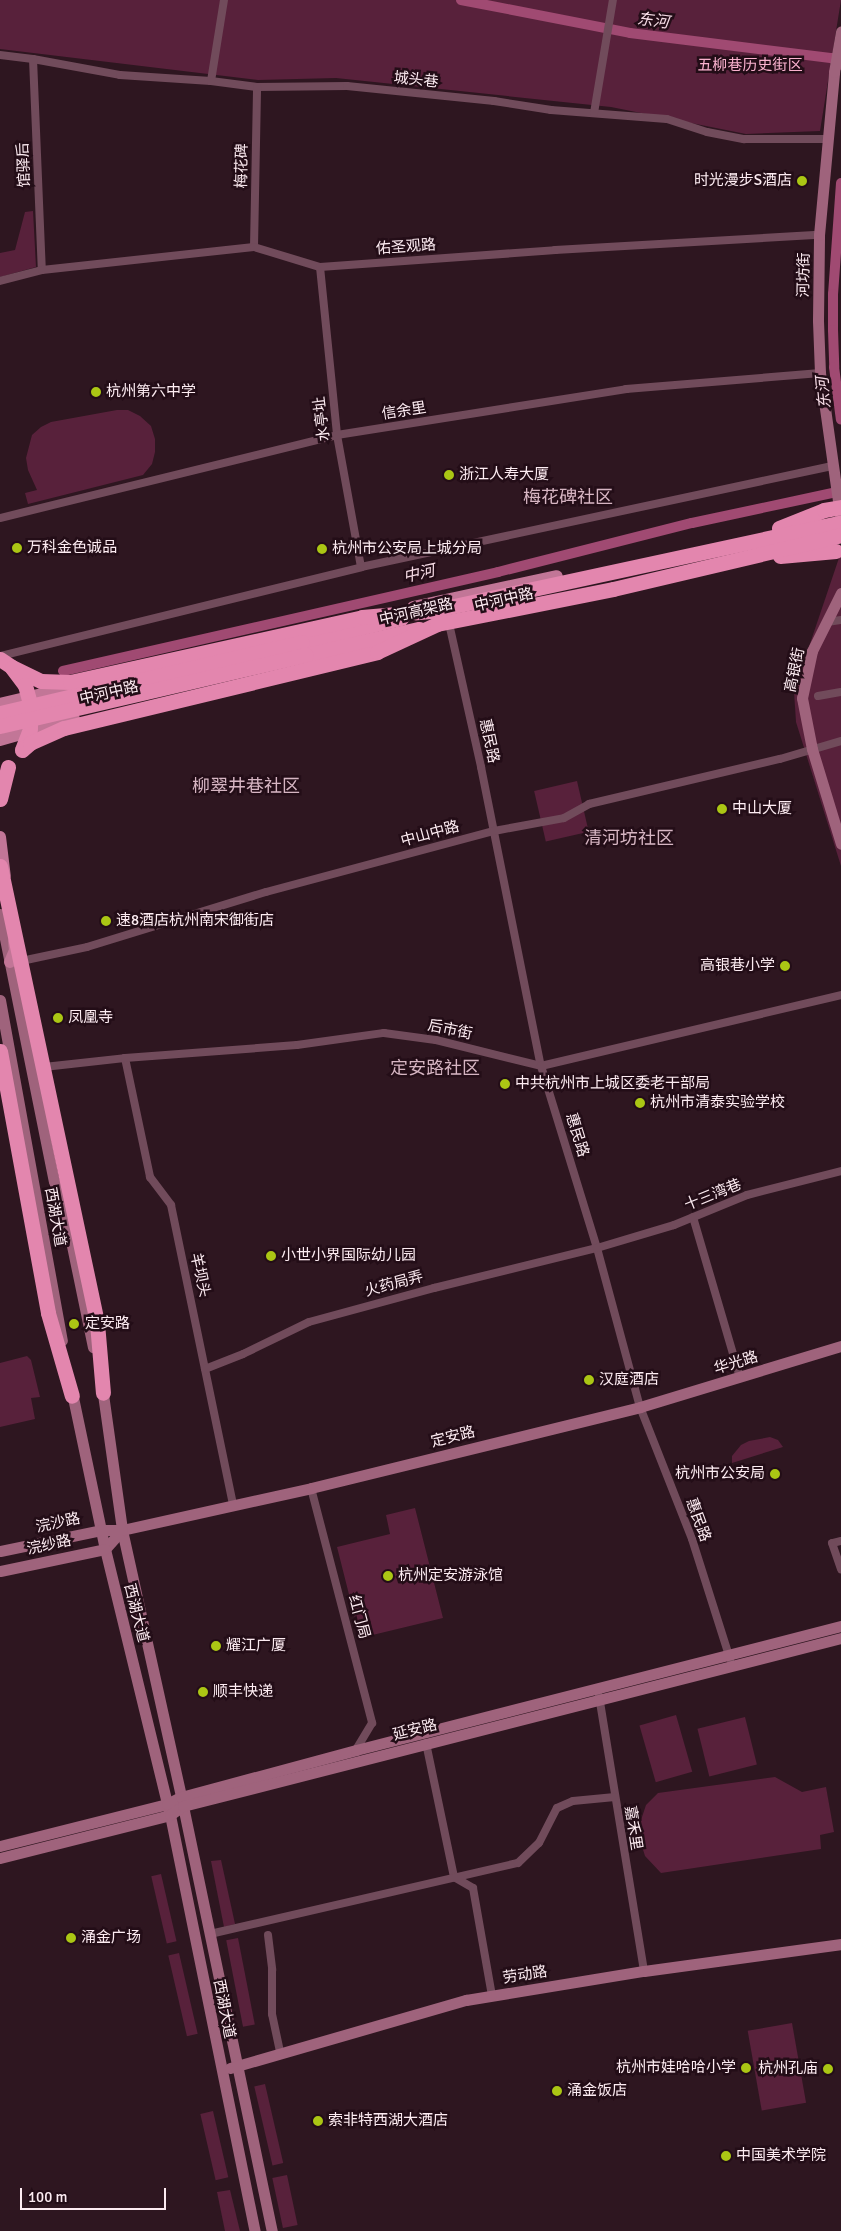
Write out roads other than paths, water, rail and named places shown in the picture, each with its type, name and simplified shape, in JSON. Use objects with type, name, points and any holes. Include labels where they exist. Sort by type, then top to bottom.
[{"type":"highway","points":[[739,551],[840,504]]},
{"type":"highway","name":"中河高架路","points":[[0,713],[440,621],[613,589],[841,522]]},
{"type":"highway","name":"中河高架路","points":[[739,551],[841,535]]},
{"type":"highway","points":[[739,551],[841,551]]},
{"type":"highway","points":[[4,661],[41,680],[70,682],[362,617],[440,621]]},
{"type":"highway","points":[[0,799],[4,769],[30,743],[64,728],[377,652],[440,621]]},
{"type":"highway","name":"中河高架路","points":[[0,726],[440,621]]},
{"type":"highway","points":[[4,661],[25,685],[31,707],[30,729],[22,750]]},
{"type":"highway","points":[[0,866],[97,1323],[103,1393]]},
{"type":"highway","points":[[0,1051],[48,1313],[72,1396]]},
{"type":"main road","name":"河坊街","points":[[841,32],[834,67],[819,235],[818,320],[820,373],[841,516]]},
{"type":"main road","name":"中河中路","points":[[0,704],[244,649],[444,600],[841,516]]},
{"type":"main road","name":"中河中路","points":[[0,740],[51,724],[440,621],[841,541]]},
{"type":"main road","name":"高银街","points":[[841,593],[812,651],[802,698],[812,749],[841,844]]},
{"type":"main road","points":[[0,837],[15,950],[10,962]]},
{"type":"main road","name":"西湖大道","points":[[0,914],[54,1181],[65,1212],[103,1393],[122,1530],[182,1802],[272,2231]]},
{"type":"main road","name":"西湖大道","points":[[0,1000],[72,1396],[105,1549],[170,1815],[255,2231]]},
{"type":"main road","name":"华光路","points":[[640,1407],[841,1346]]},
{"type":"main road","name":"定安路","points":[[122,1530],[311,1488],[640,1407]]},
{"type":"main road","name":"浣沙路","points":[[0,1551],[101,1530],[122,1530]]},
{"type":"main road","points":[[105,1549],[122,1530]]},
{"type":"main road","name":"浣纱路","points":[[0,1571],[105,1549]]},
{"type":"main road","name":"延安路","points":[[0,1858],[170,1815],[182,1802],[356,1750],[598,1694],[730,1660],[841,1626]]},
{"type":"main road","name":"延安路","points":[[730,1660],[841,1638]]},
{"type":"main road","name":"延安路","points":[[0,1846],[167,1804],[426,1743],[598,1694]]},
{"type":"main road","name":"劳动路","points":[[221,2071],[280,2052],[466,2000],[644,1971],[841,1944]]},
{"type":"street","points":[[211,81],[224,0]]},
{"type":"street","points":[[594,113],[613,0]]},
{"type":"street","name":"城头巷","points":[[0,55],[120,75],[211,81],[257,87],[347,86],[594,113],[667,119],[707,132],[744,139],[828,139]]},
{"type":"street","name":"馆驿后","points":[[33,59],[42,270]]},
{"type":"street","name":"梅花碑","points":[[254,247],[257,87]]},
{"type":"street","name":"佑圣观路","points":[[0,281],[42,270],[254,247],[320,267],[555,250],[819,235]]},
{"type":"street","name":"水亭址","points":[[320,267],[337,435],[361,567]]},
{"type":"street","name":"信余里","points":[[0,518],[337,435],[626,389],[820,373]]},
{"type":"street","points":[[4,661],[361,567],[833,468]]},
{"type":"street","name":"惠民路","points":[[444,600],[440,621],[494,831],[541,1066],[597,1248],[640,1407],[692,1539],[730,1660]]},
{"type":"street","points":[[827,622],[841,620]]},
{"type":"street","points":[[818,696],[841,692]]},
{"type":"street","name":"中山中路","points":[[26,960],[87,947],[266,892],[494,831],[564,818],[589,804],[780,759],[841,741]]},
{"type":"street","name":"后市街","points":[[44,1067],[124,1058],[297,1045],[384,1033],[436,1040],[541,1066],[841,995]]},
{"type":"street","name":"羊坝头","points":[[124,1058],[150,1177],[171,1205],[233,1505]]},
{"type":"street","name":"十三湾巷","points":[[597,1248],[694,1217],[747,1195],[841,1171]]},
{"type":"street","points":[[694,1217],[740,1378]]},
{"type":"street","name":"火药局弄","points":[[205,1369],[243,1354],[309,1322],[434,1288],[597,1248]]},
{"type":"street","name":"红门局","points":[[311,1488],[372,1723],[356,1750]]},
{"type":"street","points":[[841,1541],[832,1544],[841,1569]]},
{"type":"street","name":"嘉禾里","points":[[598,1694],[644,1971]]},
{"type":"street","points":[[426,1743],[454,1877],[473,1888],[492,1996]]},
{"type":"street","points":[[210,1934],[518,1863],[539,1843],[557,1808],[573,1801],[615,1797]]},
{"type":"street","points":[[268,1935],[272,1970],[272,2014],[280,2052]]},
{"type":"waterway","name":"东河","points":[[461,0],[630,33],[832,58],[841,65]]},
{"type":"waterway","name":"东河","points":[[841,183],[833,294],[834,367],[841,420]]},
{"type":"waterway","name":"中河","points":[[63,671],[498,572],[692,523],[841,491]]},
{"type":"place","name":"时光漫步S酒店","points":[[802,181]]},
{"type":"place","name":"杭州第六中学","points":[[96,392]]},
{"type":"place","name":"浙江人寿大厦","points":[[449,475]]},
{"type":"place","name":"万科金色诚品","points":[[17,548]]},
{"type":"place","name":"杭州市公安局上城分局","points":[[322,549]]},
{"type":"place","name":"中山大厦","points":[[722,809]]},
{"type":"place","name":"速8酒店杭州南宋御街店","points":[[106,921]]},
{"type":"place","name":"高银巷小学","points":[[785,966]]},
{"type":"place","name":"凤凰寺","points":[[58,1018]]},
{"type":"place","name":"中共杭州市上城区委老干部局","points":[[505,1084]]},
{"type":"place","name":"杭州市清泰实验学校","points":[[640,1103]]},
{"type":"place","name":"小世小界国际幼儿园","points":[[271,1256]]},
{"type":"place","name":"定安路","points":[[74,1324]]},
{"type":"place","name":"汉庭酒店","points":[[589,1380]]},
{"type":"place","name":"杭州市公安局","points":[[775,1474]]},
{"type":"place","name":"杭州定安游泳馆","points":[[388,1576]]},
{"type":"place","name":"耀江广厦","points":[[216,1646]]},
{"type":"place","name":"顺丰快递","points":[[203,1692]]},
{"type":"place","name":"涌金广场","points":[[71,1938]]},
{"type":"place","name":"杭州市娃哈哈小学","points":[[746,2068]]},
{"type":"place","name":"杭州孔庙","points":[[828,2069]]},
{"type":"place","name":"涌金饭店","points":[[557,2091]]},
{"type":"place","name":"索非特西湖大酒店","points":[[318,2121]]},
{"type":"place","name":"中国美术学院","points":[[726,2156]]},
{"type":"district","name":"梅花碑社区","points":[[568,497]]},
{"type":"district","name":"柳翠井巷社区","points":[[246,786]]},
{"type":"district","name":"清河坊社区","points":[[629,838]]},
{"type":"district","name":"定安路社区","points":[[435,1068]]},
{"type":"park label","name":"五柳巷历史街区","points":[[750,66]]}]
